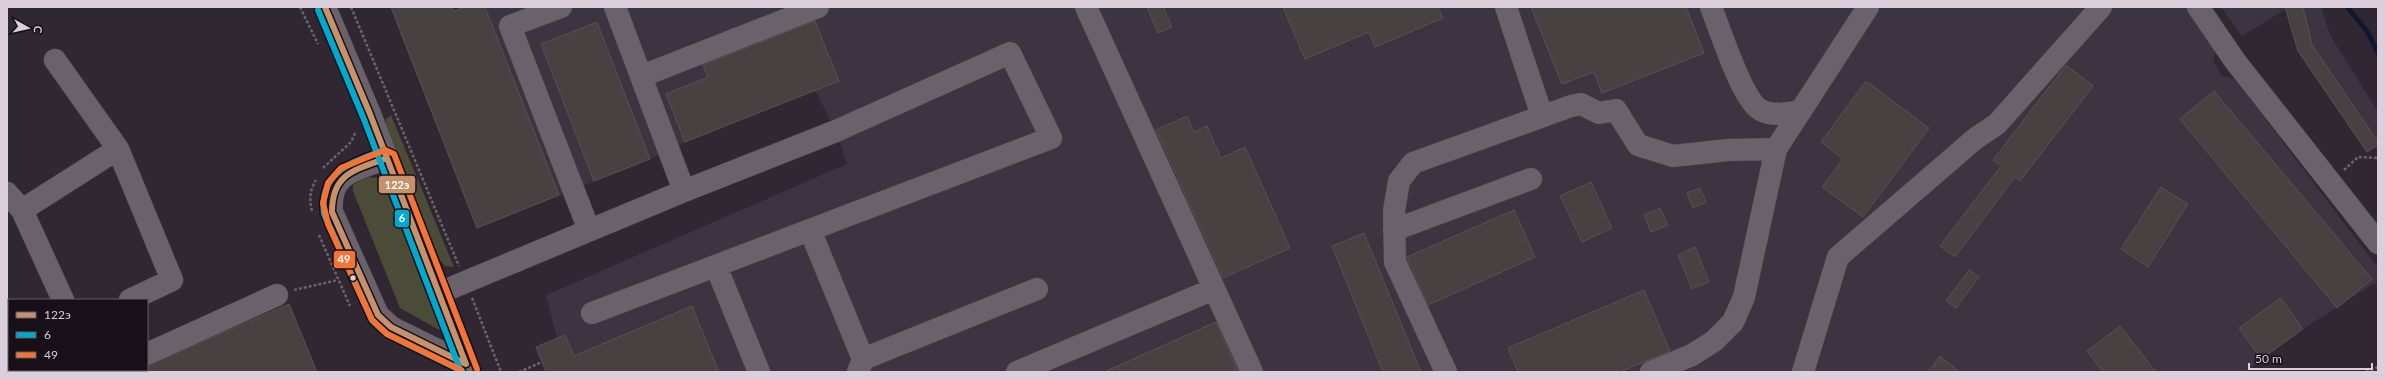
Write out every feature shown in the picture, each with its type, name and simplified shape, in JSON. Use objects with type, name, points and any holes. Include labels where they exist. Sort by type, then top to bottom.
[{"type":"street","points":[[325,7],[387,158],[468,368]]},
{"type":"street","points":[[561,7],[510,26],[589,230]]},
{"type":"street","points":[[616,7],[684,190]]},
{"type":"street","points":[[642,76],[818,7]]},
{"type":"street","points":[[1086,7],[1252,372]]},
{"type":"street","points":[[1506,7],[1542,116]]},
{"type":"street","points":[[1711,7],[1747,97],[1759,109],[1775,114],[1800,111]]},
{"type":"street","points":[[1651,372],[1692,355],[1714,341],[1733,322],[1744,297],[1776,149],[1868,7]]},
{"type":"street","points":[[2198,7],[2235,61],[2378,244]]},
{"type":"street","points":[[1803,372],[1838,257],[1976,138],[1997,124],[2089,11]]},
{"type":"street","points":[[439,293],[684,190],[836,131],[1010,53],[1051,138],[592,313]]},
{"type":"street","points":[[55,60],[118,149],[172,280],[132,299]]},
{"type":"street","points":[[1446,372],[1395,262],[1394,211],[1399,181],[1413,163],[1542,116],[1581,104],[1599,113],[1616,110],[1638,145],[1673,156],[1728,150],[1776,149]]},
{"type":"street","points":[[22,210],[118,149]]},
{"type":"street","points":[[387,158],[345,175],[338,181],[332,195],[332,212],[378,315],[391,327],[468,368]]},
{"type":"street","points":[[1394,230],[1531,179]]},
{"type":"street","points":[[7,193],[22,210],[63,299]]},
{"type":"street","points":[[810,230],[860,365],[1037,289]]},
{"type":"street","points":[[716,266],[759,372]]},
{"type":"street","points":[[1017,372],[1214,289]]},
{"type":"street","points":[[148,354],[277,295]]},
{"type":"path","points":[[351,7],[466,282],[501,372]]},
{"type":"path","points":[[339,153],[351,142],[356,131],[354,126]]},
{"type":"path","points":[[2329,183],[2358,157],[2378,158]]},
{"type":"path","points":[[317,229],[350,306]]},
{"type":"path","points":[[277,295],[338,280]]},
{"type":"path","points":[[519,372],[542,362]]},
{"type":"path","points":[[2366,372],[2378,367]]},
{"type":"shaded area","points":[[465,7],[2185,7],[2217,49],[2213,61],[2222,76],[2235,79],[2378,268],[2378,281],[2303,329],[2245,372],[546,372],[536,347],[557,338],[546,295],[847,164],[836,131],[815,90],[690,140],[650,159],[477,228],[400,33]]},
{"type":"shaded area","points":[[2221,7],[2321,7],[2330,35],[2378,112],[2378,145],[2367,152],[2298,51],[2286,9],[2242,36]]},
{"type":"green space","points":[[391,115],[454,267],[445,266],[440,260],[386,131],[386,119]]},
{"type":"green space","points":[[369,177],[388,179],[445,331],[443,332],[400,308],[353,191],[353,184]]},
{"type":"building","points":[[391,7],[452,7],[454,11],[465,7],[485,7],[559,195],[477,228]]},
{"type":"building","points":[[1147,7],[1163,7],[1172,27],[1158,33]]},
{"type":"building","points":[[1283,7],[1438,7],[1443,18],[1375,47],[1369,32],[1305,59]]},
{"type":"building","points":[[1531,7],[1686,7],[1704,53],[1602,93],[1594,72],[1562,84]]},
{"type":"building","points":[[2285,7],[2303,7],[2312,45],[2378,142],[2378,145],[2367,152],[2298,51]]},
{"type":"building","points":[[815,21],[839,81],[685,142],[666,94],[708,77],[703,65]]},
{"type":"building","points":[[597,22],[650,159],[594,181],[541,44]]},
{"type":"building","points":[[2066,65],[2093,86],[2020,181],[2015,177],[1955,257],[1940,246],[2001,166],[1993,160]]},
{"type":"building","points":[[1866,81],[1929,128],[1863,217],[1822,187],[1843,159],[1821,142]]},
{"type":"building","points":[[2214,91],[2372,279],[2337,308],[2180,119]]},
{"type":"building","points":[[1187,116],[1194,132],[1207,126],[1221,158],[1245,147],[1290,248],[1223,278],[1156,130]]},
{"type":"building","points":[[1591,182],[1612,228],[1582,242],[1560,196]]},
{"type":"building","points":[[2161,187],[2188,204],[2148,267],[2121,249]]},
{"type":"building","points":[[1700,188],[1706,202],[1693,208],[1687,193]]},
{"type":"building","points":[[1660,208],[1668,225],[1651,232],[1644,215]]},
{"type":"building","points":[[1514,210],[1535,257],[1428,305],[1407,257]]},
{"type":"building","points":[[1364,233],[1421,372],[1383,372],[1332,246]]},
{"type":"building","points":[[1695,247],[1709,282],[1692,289],[1678,255]]},
{"type":"building","points":[[1969,270],[1979,277],[1956,308],[1946,301]]},
{"type":"building","points":[[1644,290],[1670,351],[1620,372],[1518,372],[1508,348]]},
{"type":"building","points":[[2281,298],[2303,329],[2261,359],[2239,328]]},
{"type":"building","points":[[289,304],[317,372],[129,372],[148,371],[148,366]]},
{"type":"building","points":[[692,306],[719,372],[546,372],[536,347],[565,335],[574,356]]},
{"type":"building","points":[[1216,322],[1238,372],[1104,372]]},
{"type":"building","points":[[2120,326],[2156,372],[2103,372],[2087,351]]},
{"type":"building","points":[[1940,356],[1960,372],[1928,372]]},
{"type":"waterway","points":[[2347,7],[2367,31],[2378,53]]},
{"type":"transit line","name":"122э","points":[[325,7],[370,114],[466,364]]},
{"type":"transit line","name":"6","points":[[318,10],[363,117],[461,372]]},
{"type":"transit line","name":"6","points":[[384,150],[360,159],[340,171],[332,178],[324,199],[324,214],[372,320],[387,334],[462,371]]},
{"type":"transit line","name":"49","points":[[461,370],[387,334],[372,320],[328,224],[323,203],[328,183],[341,168],[385,150],[394,154],[477,369]]},
{"type":"transit line","name":"122э","points":[[387,158],[356,170],[341,181],[336,189],[333,199],[332,212],[378,315],[391,327],[466,364]]}]
